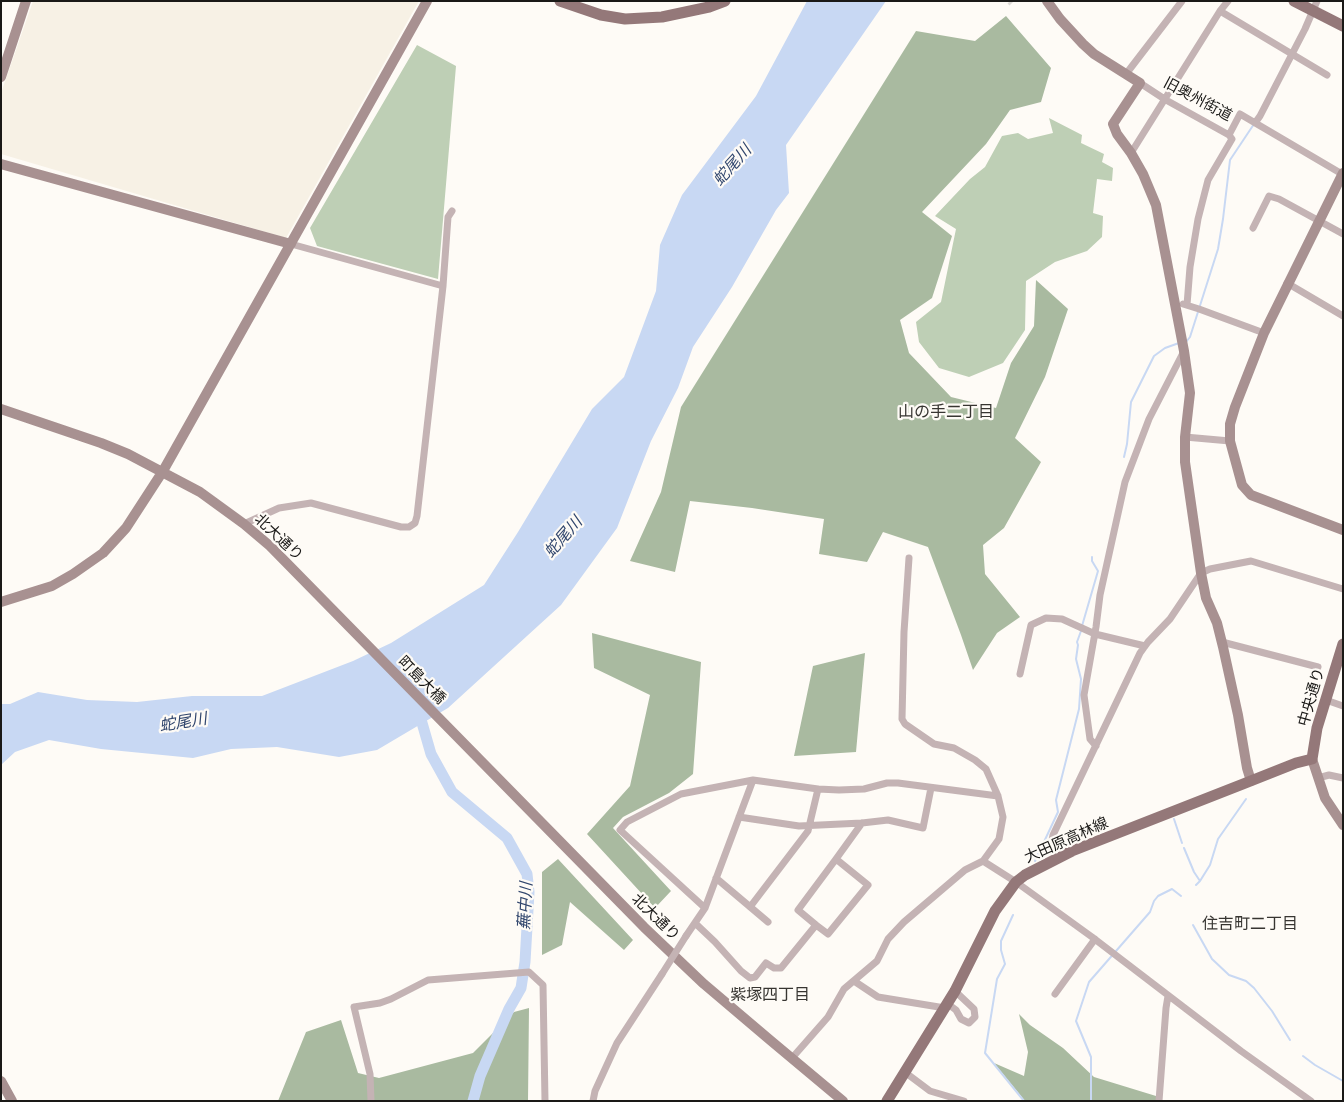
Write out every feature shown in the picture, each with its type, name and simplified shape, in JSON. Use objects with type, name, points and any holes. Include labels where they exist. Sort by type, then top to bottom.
[{"type":"main road","points":[[560,1],[601,15],[625,19],[662,17],[710,7],[725,1]]},
{"type":"main road","points":[[1294,1],[1315,6],[1343,26]]},
{"type":"main road","name":"中央通り","points":[[1312,759],[1317,728],[1343,644]]},
{"type":"main road","name":"大田原高林線","points":[[888,1101],[956,990],[995,911],[1016,882],[1025,875],[1059,858],[1296,763],[1312,759]]},
{"type":"street","points":[[1,77],[26,1]]},
{"type":"street","points":[[1,602],[52,586],[73,574],[103,553],[126,528],[163,471],[427,1]]},
{"type":"street","name":"旧奥州街道","points":[[1047,1],[1082,44],[1094,54],[1166,100],[1229,135],[1240,114],[1342,173]]},
{"type":"street","points":[[1126,74],[1182,1]]},
{"type":"street","points":[[1131,153],[1228,1]]},
{"type":"street","points":[[1255,123],[1315,6]]},
{"type":"street","points":[[1220,11],[1327,75]]},
{"type":"street","points":[[1140,83],[1113,124],[1117,134],[1143,174],[1156,206],[1184,350],[1190,393],[1185,437],[1185,462],[1201,573],[1206,598],[1222,642],[1251,781]]},
{"type":"street","points":[[1187,305],[1190,267],[1198,219],[1208,180],[1232,139],[1229,135]]},
{"type":"street","points":[[1,164],[443,286]]},
{"type":"street","points":[[1342,173],[1339,189],[1319,221],[1264,333],[1235,407],[1230,424],[1230,441],[1242,485],[1251,495],[1343,530]]},
{"type":"street","points":[[1253,228],[1269,196],[1279,199],[1343,234]]},
{"type":"street","points":[[244,524],[279,508],[311,504],[401,527],[408,527],[415,523],[443,286],[448,218],[452,211]]},
{"type":"street","points":[[1287,283],[1343,316]]},
{"type":"street","points":[[1175,303],[1187,305],[1264,333]]},
{"type":"street","points":[[1096,746],[1090,739],[1084,695],[1100,595],[1125,482],[1149,419],[1184,350]]},
{"type":"street","name":"北大通り","points":[[1,410],[101,443],[163,471],[200,492],[244,524],[270,546],[362,641]]},
{"type":"street","points":[[1185,437],[1230,441]]},
{"type":"street","points":[[792,1058],[828,1017],[844,989],[877,962],[888,939],[904,922],[965,870],[982,861],[999,839],[1003,817],[998,796],[986,769],[954,748],[934,744],[905,724],[902,719],[904,632],[909,558]]},
{"type":"street","points":[[1059,858],[1051,845],[1053,835],[1140,653],[1170,619],[1201,573],[1210,569],[1251,561],[1343,589]]},
{"type":"street","points":[[1020,674],[1030,625],[1046,618],[1062,619],[1095,634],[1145,646]]},
{"type":"street","name":"町島大橋","points":[[362,641],[460,740]]},
{"type":"street","points":[[1222,642],[1318,667]]},
{"type":"street","points":[[1326,700],[1343,706]]},
{"type":"street","name":"北大通り","points":[[460,740],[644,927],[704,984],[843,1101]]},
{"type":"street","points":[[1312,759],[1325,798],[1343,825]]},
{"type":"street","points":[[1318,778],[1329,775],[1343,778]]},
{"type":"street","points":[[705,908],[620,830],[627,822],[681,794],[753,780],[818,789],[864,789],[892,783],[998,796]]},
{"type":"street","points":[[593,1101],[595,1091],[617,1043],[705,908],[753,780]]},
{"type":"street","points":[[739,817],[810,826],[888,820],[923,828],[931,788]]},
{"type":"street","points":[[750,907],[810,826],[818,789]]},
{"type":"street","points":[[836,859],[868,885],[828,934],[798,910],[862,823]]},
{"type":"street","points":[[982,861],[1016,882],[1095,939],[1241,1051],[1311,1101]]},
{"type":"street","points":[[716,878],[768,922]]},
{"type":"street","points":[[695,923],[715,942],[741,972],[750,978],[755,977],[766,962],[774,968],[781,968],[816,925]]},
{"type":"street","points":[[1055,994],[1095,939]]},
{"type":"street","points":[[371,1101],[370,1074],[354,1007],[380,1003],[391,999],[428,980],[529,972],[543,985],[545,1101]]},
{"type":"street","points":[[854,981],[878,998],[946,1006],[956,1010],[961,1019],[969,1023],[975,1017],[974,1009],[956,990]]},
{"type":"street","points":[[1159,1101],[1168,996]]},
{"type":"street","points":[[906,1073],[930,1091],[964,1101]]},
{"type":"street","points":[[1,1081],[12,1101]]},
{"type":"shaded area","points":[[33,1],[419,1],[286,238],[1,154],[1,93]]},
{"type":"green space","points":[[1006,16],[1051,68],[1041,102],[1010,110],[986,144],[922,212],[952,236],[932,298],[900,320],[909,353],[951,397],[996,408],[1011,363],[1034,326],[1036,280],[1068,309],[1045,377],[1015,438],[1041,462],[1004,528],[983,545],[985,574],[1020,617],[997,633],[973,670],[928,547],[883,532],[867,562],[819,554],[824,519],[752,508],[690,501],[675,572],[630,561],[661,492],[681,407],[916,31],[975,41]]},
{"type":"green space","points":[[417,45],[456,66],[438,279],[317,246],[310,228]]},
{"type":"green space","points":[[1049,118],[1082,135],[1081,143],[1104,154],[1102,162],[1113,168],[1112,181],[1097,179],[1093,213],[1103,216],[1102,237],[1087,251],[1055,262],[1026,281],[1025,330],[1003,363],[969,377],[939,368],[919,342],[916,322],[941,302],[956,229],[935,216],[970,179],[985,167],[1002,136],[1018,133],[1028,139],[1053,133]]},
{"type":"green space","points":[[592,633],[701,662],[693,774],[669,793],[623,817],[613,828],[671,891],[655,908],[587,834],[630,786],[650,695],[594,668]]},
{"type":"green space","points":[[865,653],[856,752],[794,756],[813,666]]},
{"type":"green space","points":[[558,859],[633,940],[624,950],[570,902],[562,945],[542,955],[542,872]]},
{"type":"green space","points":[[529,1008],[528,1101],[278,1101],[306,1032],[341,1020],[358,1073],[379,1078],[473,1053],[514,1012]]},
{"type":"green space","points":[[1019,1014],[1030,1025],[1063,1048],[1094,1077],[1156,1096],[1156,1101],[1025,1101],[994,1063],[1024,1076],[1028,1052]]},
{"type":"water","name":"蛇尾川","points":[[807,1],[886,1],[786,145],[789,193],[776,210],[732,287],[693,347],[678,388],[651,441],[617,528],[561,605],[448,708],[377,750],[339,757],[277,747],[231,749],[193,758],[101,749],[49,740],[15,752],[1,765],[1,704],[10,704],[38,692],[87,700],[137,702],[192,696],[262,696],[353,661],[391,643],[484,585],[592,409],[624,377],[656,291],[660,245],[682,195],[756,96]]},
{"type":"waterway","points":[[1186,342],[1190,337],[1218,249],[1230,160],[1254,124]]},
{"type":"waterway","points":[[1124,457],[1131,402],[1154,356],[1165,348],[1179,343]]},
{"type":"waterway","points":[[1082,626],[1098,571],[1092,561],[1092,557]]},
{"type":"waterway","points":[[1035,861],[1058,812],[1056,800],[1079,709],[1081,679],[1076,659],[1077,642],[1081,631]]},
{"type":"waterway","name":"蕪中川","points":[[418,709],[431,754],[452,792],[507,838],[527,874],[529,892],[525,962],[521,988],[509,1009],[480,1076],[473,1101]]},
{"type":"waterway","points":[[1196,885],[1210,865],[1218,839],[1246,799]]},
{"type":"waterway","points":[[1174,819],[1182,843]]},
{"type":"waterway","points":[[1184,848],[1200,881]]},
{"type":"waterway","points":[[1091,1101],[1091,1057],[1076,1021],[1089,982],[1150,912],[1158,896],[1172,889],[1181,896]]},
{"type":"waterway","points":[[1013,915],[1001,941],[1001,950],[1005,964],[997,979],[985,1053],[1024,1101]]},
{"type":"waterway","points":[[1193,925],[1212,959],[1229,975],[1246,981],[1254,988],[1272,1011],[1290,1040]]},
{"type":"waterway","points":[[1303,1056],[1343,1081]]},
{"type":"district","name":"山の手二丁目","points":[[946,412]]},
{"type":"district","name":"住吉町二丁目","points":[[1250,924]]},
{"type":"district","name":"紫塚四丁目","points":[[770,995]]}]
